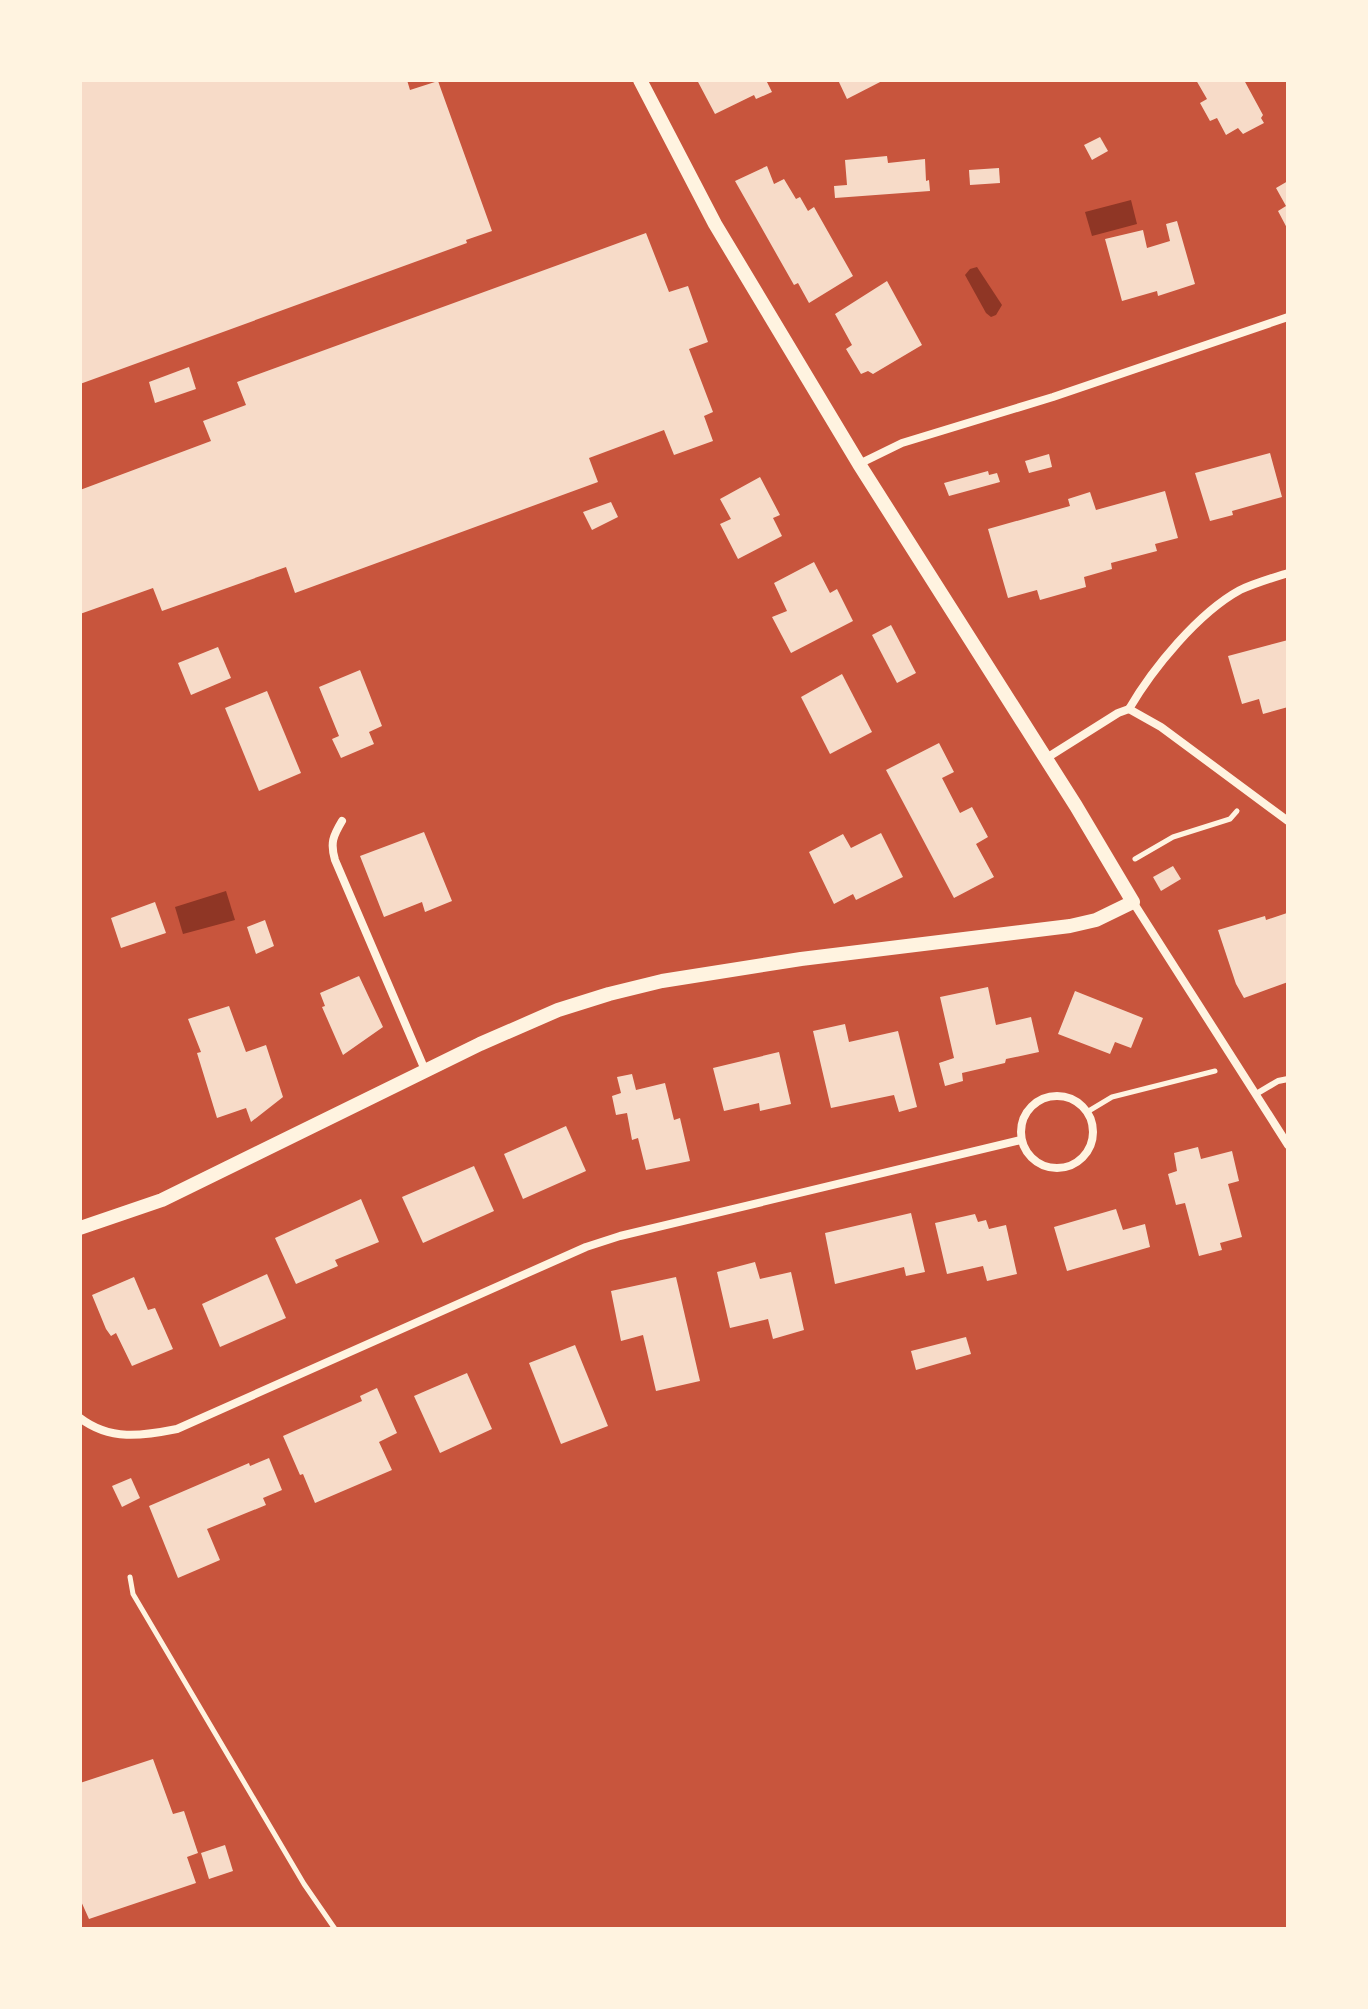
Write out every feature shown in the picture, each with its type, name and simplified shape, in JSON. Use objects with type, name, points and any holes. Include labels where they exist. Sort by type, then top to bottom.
[{"type":"street","points":[[640,80],[715,224],[859,464],[1288,1145]]},
{"type":"street","points":[[859,464],[902,443],[1053,397],[1288,317]]},
{"type":"street","points":[[1045,759],[1107,719],[1129,709],[1152,672],[1214,609],[1239,591],[1288,573]]},
{"type":"street","points":[[1129,709],[1161,727],[1288,821]]},
{"type":"street","points":[[342,821],[332,837],[335,860],[425,1070]]},
{"type":"street","points":[[80,1228],[162,1200],[425,1070],[558,1010],[635,987],[801,959],[1070,926],[1096,920],[1133,902]]},
{"type":"street","points":[[1066,1096],[1077,1101],[1087,1112],[1094,1133],[1086,1155],[1066,1167],[1055,1168],[1043,1166],[1025,1151],[1020,1128],[1031,1105],[1041,1098],[1066,1096]]},
{"type":"street","points":[[80,1418],[107,1433],[130,1436],[177,1429],[586,1247],[620,1236],[1021,1140]]},
{"type":"lane","points":[[1256,1094],[1278,1081],[1288,1079]]},
{"type":"path","points":[[1116,871],[1173,837],[1230,819],[1250,794]]},
{"type":"path","points":[[1087,1112],[1112,1097],[1212,1072],[1234,1059]]},
{"type":"path","points":[[130,1577],[133,1594],[304,1884],[335,1929]]},
{"type":"shaded area","points":[[1131,200],[1137,224],[1092,236],[1085,212]]},
{"type":"shaded area","points":[[977,267],[1002,305],[991,317],[965,275]]},
{"type":"shaded area","points":[[226,891],[235,920],[183,934],[175,907]]},
{"type":"building","points":[[80,80],[407,80],[410,90],[438,81],[492,231],[466,240],[467,243],[80,384]]},
{"type":"building","points":[[697,80],[766,80],[772,92],[756,99],[754,95],[715,114]]},
{"type":"building","points":[[838,80],[884,80],[847,99]]},
{"type":"building","points":[[1196,80],[1244,80],[1263,115],[1264,123],[1243,134],[1238,128],[1226,135],[1217,118],[1210,121],[1200,103],[1207,99]]},
{"type":"building","points":[[1100,137],[1108,151],[1092,160],[1084,145]]},
{"type":"building","points":[[887,156],[888,163],[925,159],[926,181],[929,180],[930,191],[835,198],[834,186],[847,185],[845,160]]},
{"type":"building","points":[[767,166],[774,184],[784,179],[808,211],[814,207],[853,276],[809,303],[798,283],[794,285],[735,181]]},
{"type":"building","points":[[999,168],[1000,183],[970,185],[969,170]]},
{"type":"building","points":[[1288,181],[1288,230],[1278,211],[1286,206],[1276,188]]},
{"type":"building","points":[[1177,221],[1195,284],[1158,296],[1157,291],[1122,301],[1105,239],[1143,230],[1147,248],[1170,241],[1166,224]]},
{"type":"building","points":[[646,233],[669,292],[688,286],[708,342],[689,349],[713,412],[704,416],[713,441],[674,455],[664,430],[589,458],[598,482],[295,593],[286,567],[162,611],[153,588],[80,614],[80,490],[211,441],[203,421],[246,405],[237,382]]},
{"type":"building","points":[[887,281],[922,345],[873,374],[868,371],[861,374],[846,349],[852,345],[835,314]]},
{"type":"building","points":[[189,367],[196,389],[155,403],[149,382]]},
{"type":"building","points":[[1270,453],[1282,497],[1232,511],[1233,515],[1210,521],[1195,473]]},
{"type":"building","points":[[1049,454],[1052,467],[1029,473],[1025,461]]},
{"type":"building","points":[[988,471],[989,475],[997,473],[1000,482],[949,496],[944,483]]},
{"type":"building","points":[[760,477],[780,515],[773,518],[782,536],[738,559],[720,524],[731,519],[720,499]]},
{"type":"building","points":[[1165,491],[1178,538],[1155,544],[1157,551],[1111,563],[1112,569],[1084,577],[1086,587],[1040,600],[1037,590],[1008,598],[988,529],[1070,506],[1068,499],[1090,492],[1096,510]]},
{"type":"building","points":[[611,502],[618,517],[592,530],[583,512]]},
{"type":"building","points":[[814,562],[830,593],[837,589],[853,621],[791,653],[772,617],[787,611],[774,583]]},
{"type":"building","points":[[891,625],[916,673],[897,683],[872,635]]},
{"type":"building","points":[[1288,640],[1288,707],[1263,714],[1259,699],[1242,704],[1228,656]]},
{"type":"building","points":[[218,647],[231,678],[191,695],[178,663]]},
{"type":"building","points":[[360,670],[382,726],[369,732],[374,744],[341,758],[332,739],[339,736],[319,687]]},
{"type":"building","points":[[842,674],[872,732],[830,754],[801,697]]},
{"type":"building","points":[[267,691],[301,773],[259,791],[225,708]]},
{"type":"building","points":[[939,743],[954,772],[942,778],[960,813],[972,807],[988,837],[976,844],[994,877],[954,898],[886,770]]},
{"type":"building","points":[[424,832],[452,901],[425,912],[422,902],[384,917],[360,856]]},
{"type":"building","points":[[881,833],[903,877],[856,900],[853,894],[834,904],[809,852],[843,834],[851,848]]},
{"type":"building","points":[[1173,866],[1181,879],[1161,891],[1153,877]]},
{"type":"building","points":[[155,902],[166,933],[121,948],[111,918]]},
{"type":"building","points":[[1287,913],[1288,982],[1244,998],[1236,984],[1218,930]]},
{"type":"building","points":[[265,920],[274,946],[256,954],[247,927]]},
{"type":"building","points":[[359,976],[383,1027],[343,1055],[322,1007],[325,1006],[320,993]]},
{"type":"building","points":[[988,987],[996,1025],[1031,1017],[1039,1052],[962,1073],[963,1081],[945,1086],[939,1063],[954,1058],[940,997]]},
{"type":"building","points":[[1075,991],[1143,1018],[1131,1048],[1115,1042],[1110,1054],[1058,1034]]},
{"type":"building","points":[[229,1006],[246,1052],[266,1045],[283,1097],[251,1122],[246,1108],[217,1118],[197,1053],[201,1052],[188,1019]]},
{"type":"building","points":[[845,1024],[849,1042],[898,1031],[917,1107],[899,1112],[894,1095],[831,1108],[813,1031]]},
{"type":"building","points":[[779,1052],[791,1104],[760,1111],[759,1103],[724,1111],[713,1068]]},
{"type":"building","points":[[632,1074],[636,1090],[665,1083],[674,1120],[680,1118],[690,1161],[646,1170],[638,1138],[632,1140],[627,1113],[616,1115],[612,1096],[621,1093],[617,1077]]},
{"type":"building","points":[[566,1126],[586,1171],[523,1199],[504,1154]]},
{"type":"building","points":[[1198,1147],[1201,1159],[1232,1151],[1239,1181],[1228,1184],[1242,1237],[1220,1243],[1222,1250],[1199,1256],[1185,1203],[1176,1205],[1168,1174],[1177,1171],[1174,1153]]},
{"type":"building","points":[[474,1166],[494,1211],[423,1243],[402,1197]]},
{"type":"building","points":[[361,1199],[379,1242],[335,1260],[338,1266],[296,1284],[275,1238]]},
{"type":"building","points":[[1116,1209],[1123,1230],[1145,1224],[1150,1247],[1067,1271],[1054,1227]]},
{"type":"building","points":[[911,1213],[925,1272],[906,1276],[904,1267],[835,1284],[825,1233]]},
{"type":"building","points":[[975,1214],[978,1222],[986,1220],[989,1229],[1006,1225],[1017,1274],[987,1281],[983,1266],[947,1274],[935,1223]]},
{"type":"building","points":[[755,1262],[760,1279],[791,1272],[804,1330],[773,1339],[768,1319],[730,1328],[717,1272]]},
{"type":"building","points":[[267,1274],[286,1318],[220,1347],[202,1304]]},
{"type":"building","points":[[134,1277],[148,1310],[155,1308],[173,1349],[132,1366],[116,1333],[111,1336],[106,1329],[92,1295]]},
{"type":"building","points":[[676,1277],[700,1381],[656,1391],[643,1335],[621,1341],[611,1291]]},
{"type":"building","points":[[966,1337],[971,1354],[916,1370],[911,1351]]},
{"type":"building","points":[[575,1345],[608,1426],[561,1444],[529,1363]]},
{"type":"building","points":[[467,1373],[492,1429],[440,1453],[414,1396]]},
{"type":"building","points":[[377,1388],[397,1433],[379,1442],[392,1470],[315,1503],[283,1436],[362,1401],[360,1396]]},
{"type":"building","points":[[269,1458],[282,1490],[263,1498],[266,1505],[207,1529],[220,1560],[178,1578],[149,1506],[249,1463],[250,1466]]},
{"type":"building","points":[[131,1478],[140,1498],[122,1507],[112,1486]]},
{"type":"building","points":[[153,1759],[173,1814],[184,1811],[198,1853],[187,1857],[196,1883],[89,1919],[80,1899],[80,1783]]},
{"type":"building","points":[[225,1845],[233,1871],[209,1879],[201,1853]]}]
